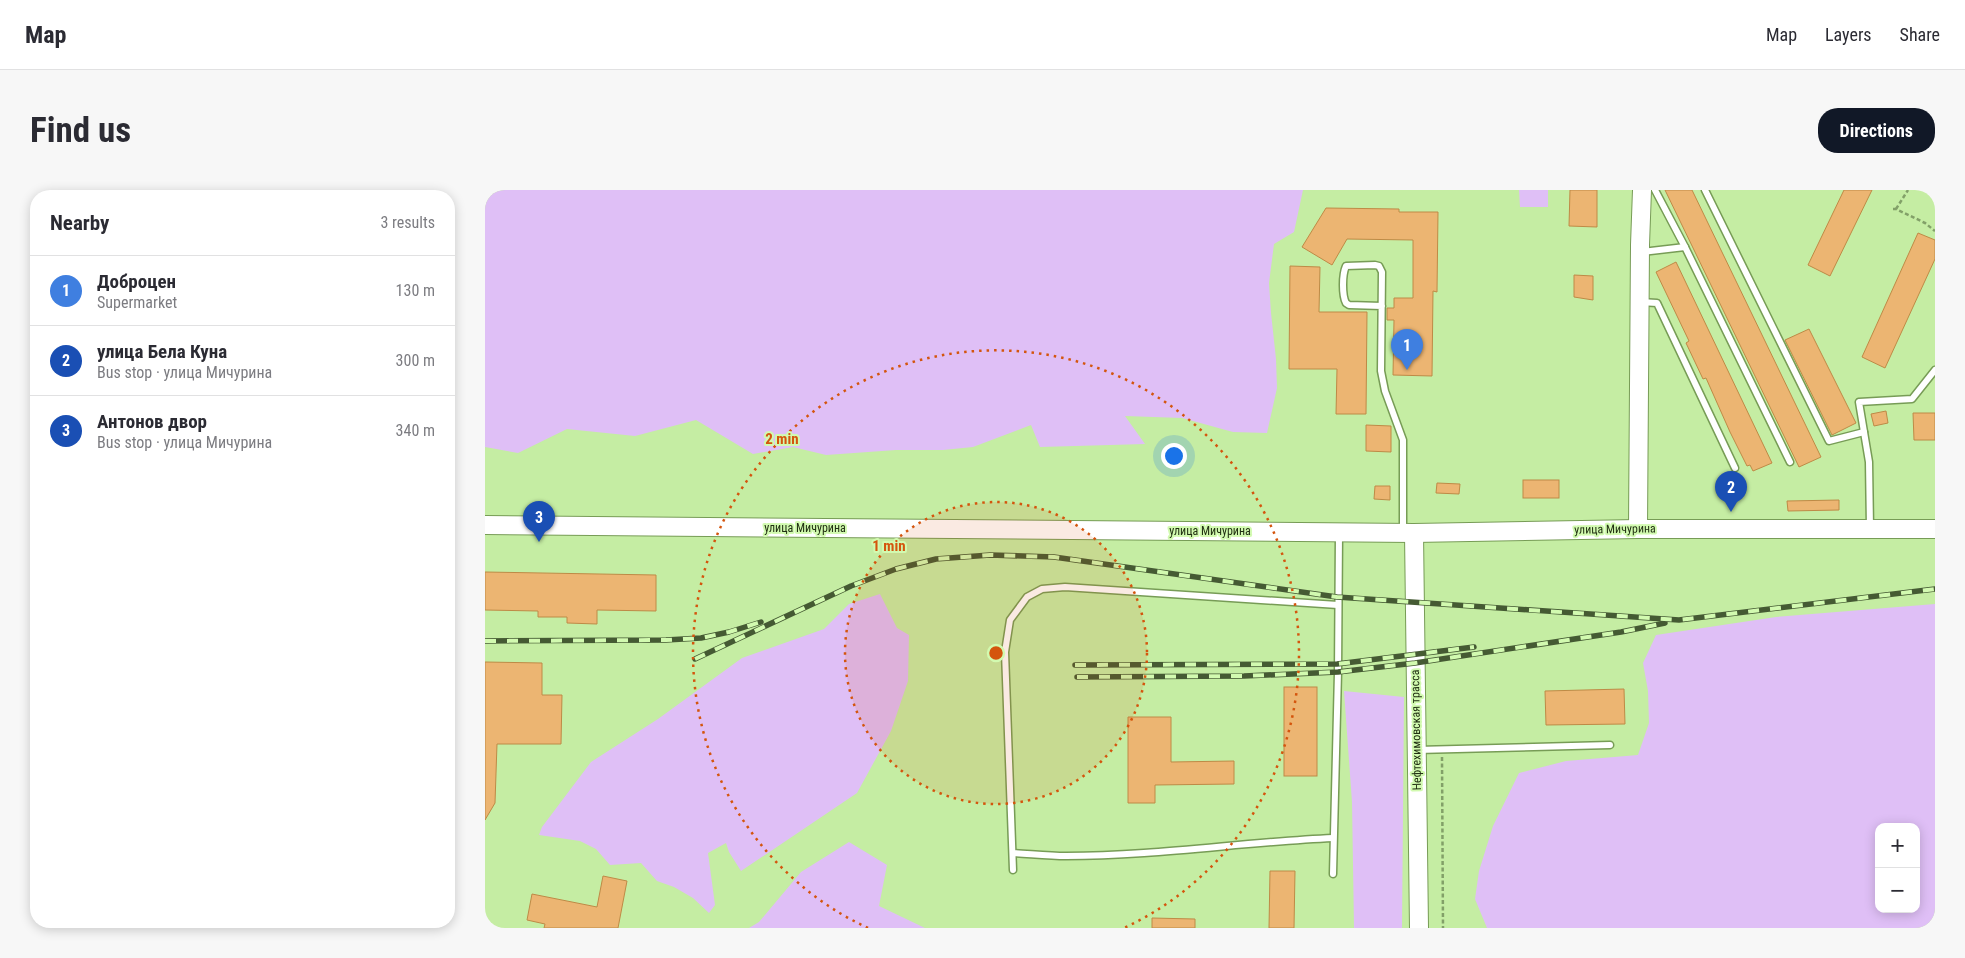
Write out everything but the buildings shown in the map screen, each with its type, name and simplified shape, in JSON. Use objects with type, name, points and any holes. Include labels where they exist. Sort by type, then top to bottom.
[{"type":"main road","points":[[1638,529],[1639,302],[1642,190]]},
{"type":"main road","name":"улица Мичурина","points":[[485,525],[1408,533],[1638,529],[1935,529]]},
{"type":"main road","name":"Нефтехимовская трасса","points":[[1408,533],[1416,750],[1419,928]]},
{"type":"lane","points":[[1655,190],[1685,247],[1790,462]]},
{"type":"lane","points":[[1705,190],[1829,441],[1865,432]]},
{"type":"lane","points":[[1640,252],[1685,247]]},
{"type":"lane","points":[[1382,306],[1349,305],[1346,303],[1344,288],[1344,271],[1346,266],[1379,266],[1382,272],[1382,306],[1382,380],[1404,447],[1408,533]]},
{"type":"lane","points":[[1639,302],[1657,303],[1735,468]]},
{"type":"lane","points":[[1869,529],[1869,462],[1859,402],[1912,399],[1935,370]]},
{"type":"lane","points":[[1333,874],[1339,532]]},
{"type":"lane","points":[[1013,870],[1005,652],[1010,620],[1027,597],[1042,589],[1065,587],[1338,604]]},
{"type":"lane","points":[[1416,750],[1610,745]]},
{"type":"lane","points":[[1013,853],[1066,856],[1174,851],[1277,841],[1333,838]]},
{"type":"path","points":[[1908,190],[1895,209],[1925,223],[1935,231]]},
{"type":"path","points":[[1442,749],[1443,928]]},
{"type":"shaded area","points":[[485,190],[1303,190],[1294,232],[1274,244],[1269,283],[1277,388],[1267,433],[1233,432],[1182,418],[1125,416],[1145,444],[1040,447],[1031,425],[973,447],[826,455],[793,447],[753,454],[696,420],[635,436],[567,429],[518,453],[485,447]]},
{"type":"shaded area","points":[[1519,190],[1548,190],[1548,207],[1520,207]]},
{"type":"shaded area","points":[[880,594],[897,628],[909,635],[908,681],[891,731],[857,793],[741,871],[729,852],[726,843],[708,853],[715,905],[709,913],[693,898],[674,887],[657,881],[641,863],[610,865],[596,849],[580,841],[539,835],[542,827],[591,762],[658,719],[742,658],[824,629],[849,604]]},
{"type":"shaded area","points":[[1935,604],[1935,928],[1487,928],[1475,899],[1479,871],[1493,826],[1519,773],[1566,761],[1638,755],[1649,723],[1648,691],[1643,663],[1656,635],[1776,617]]},
{"type":"shaded area","points":[[1344,691],[1404,697],[1402,928],[1354,928],[1352,802]]},
{"type":"shaded area","points":[[849,842],[887,865],[879,906],[925,928],[749,928],[759,922],[801,872]]},
{"type":"railway","points":[[695,659],[851,586],[896,569],[936,559],[990,555],[1054,557],[1337,597],[1679,620],[1935,589]]},
{"type":"railway","points":[[485,641],[666,640],[701,638],[761,622]]},
{"type":"railway","points":[[1077,677],[1244,676],[1338,672],[1415,663],[1621,632],[1665,623]]},
{"type":"railway","points":[[1075,665],[1337,664],[1474,647]]},
{"type":"place","name":"Доброцен","points":[[1407,370]]},
{"type":"place","name":"улица Бела Куна","points":[[1731,512]]},
{"type":"place","name":"Антонов двор","points":[[539,542]]}]
